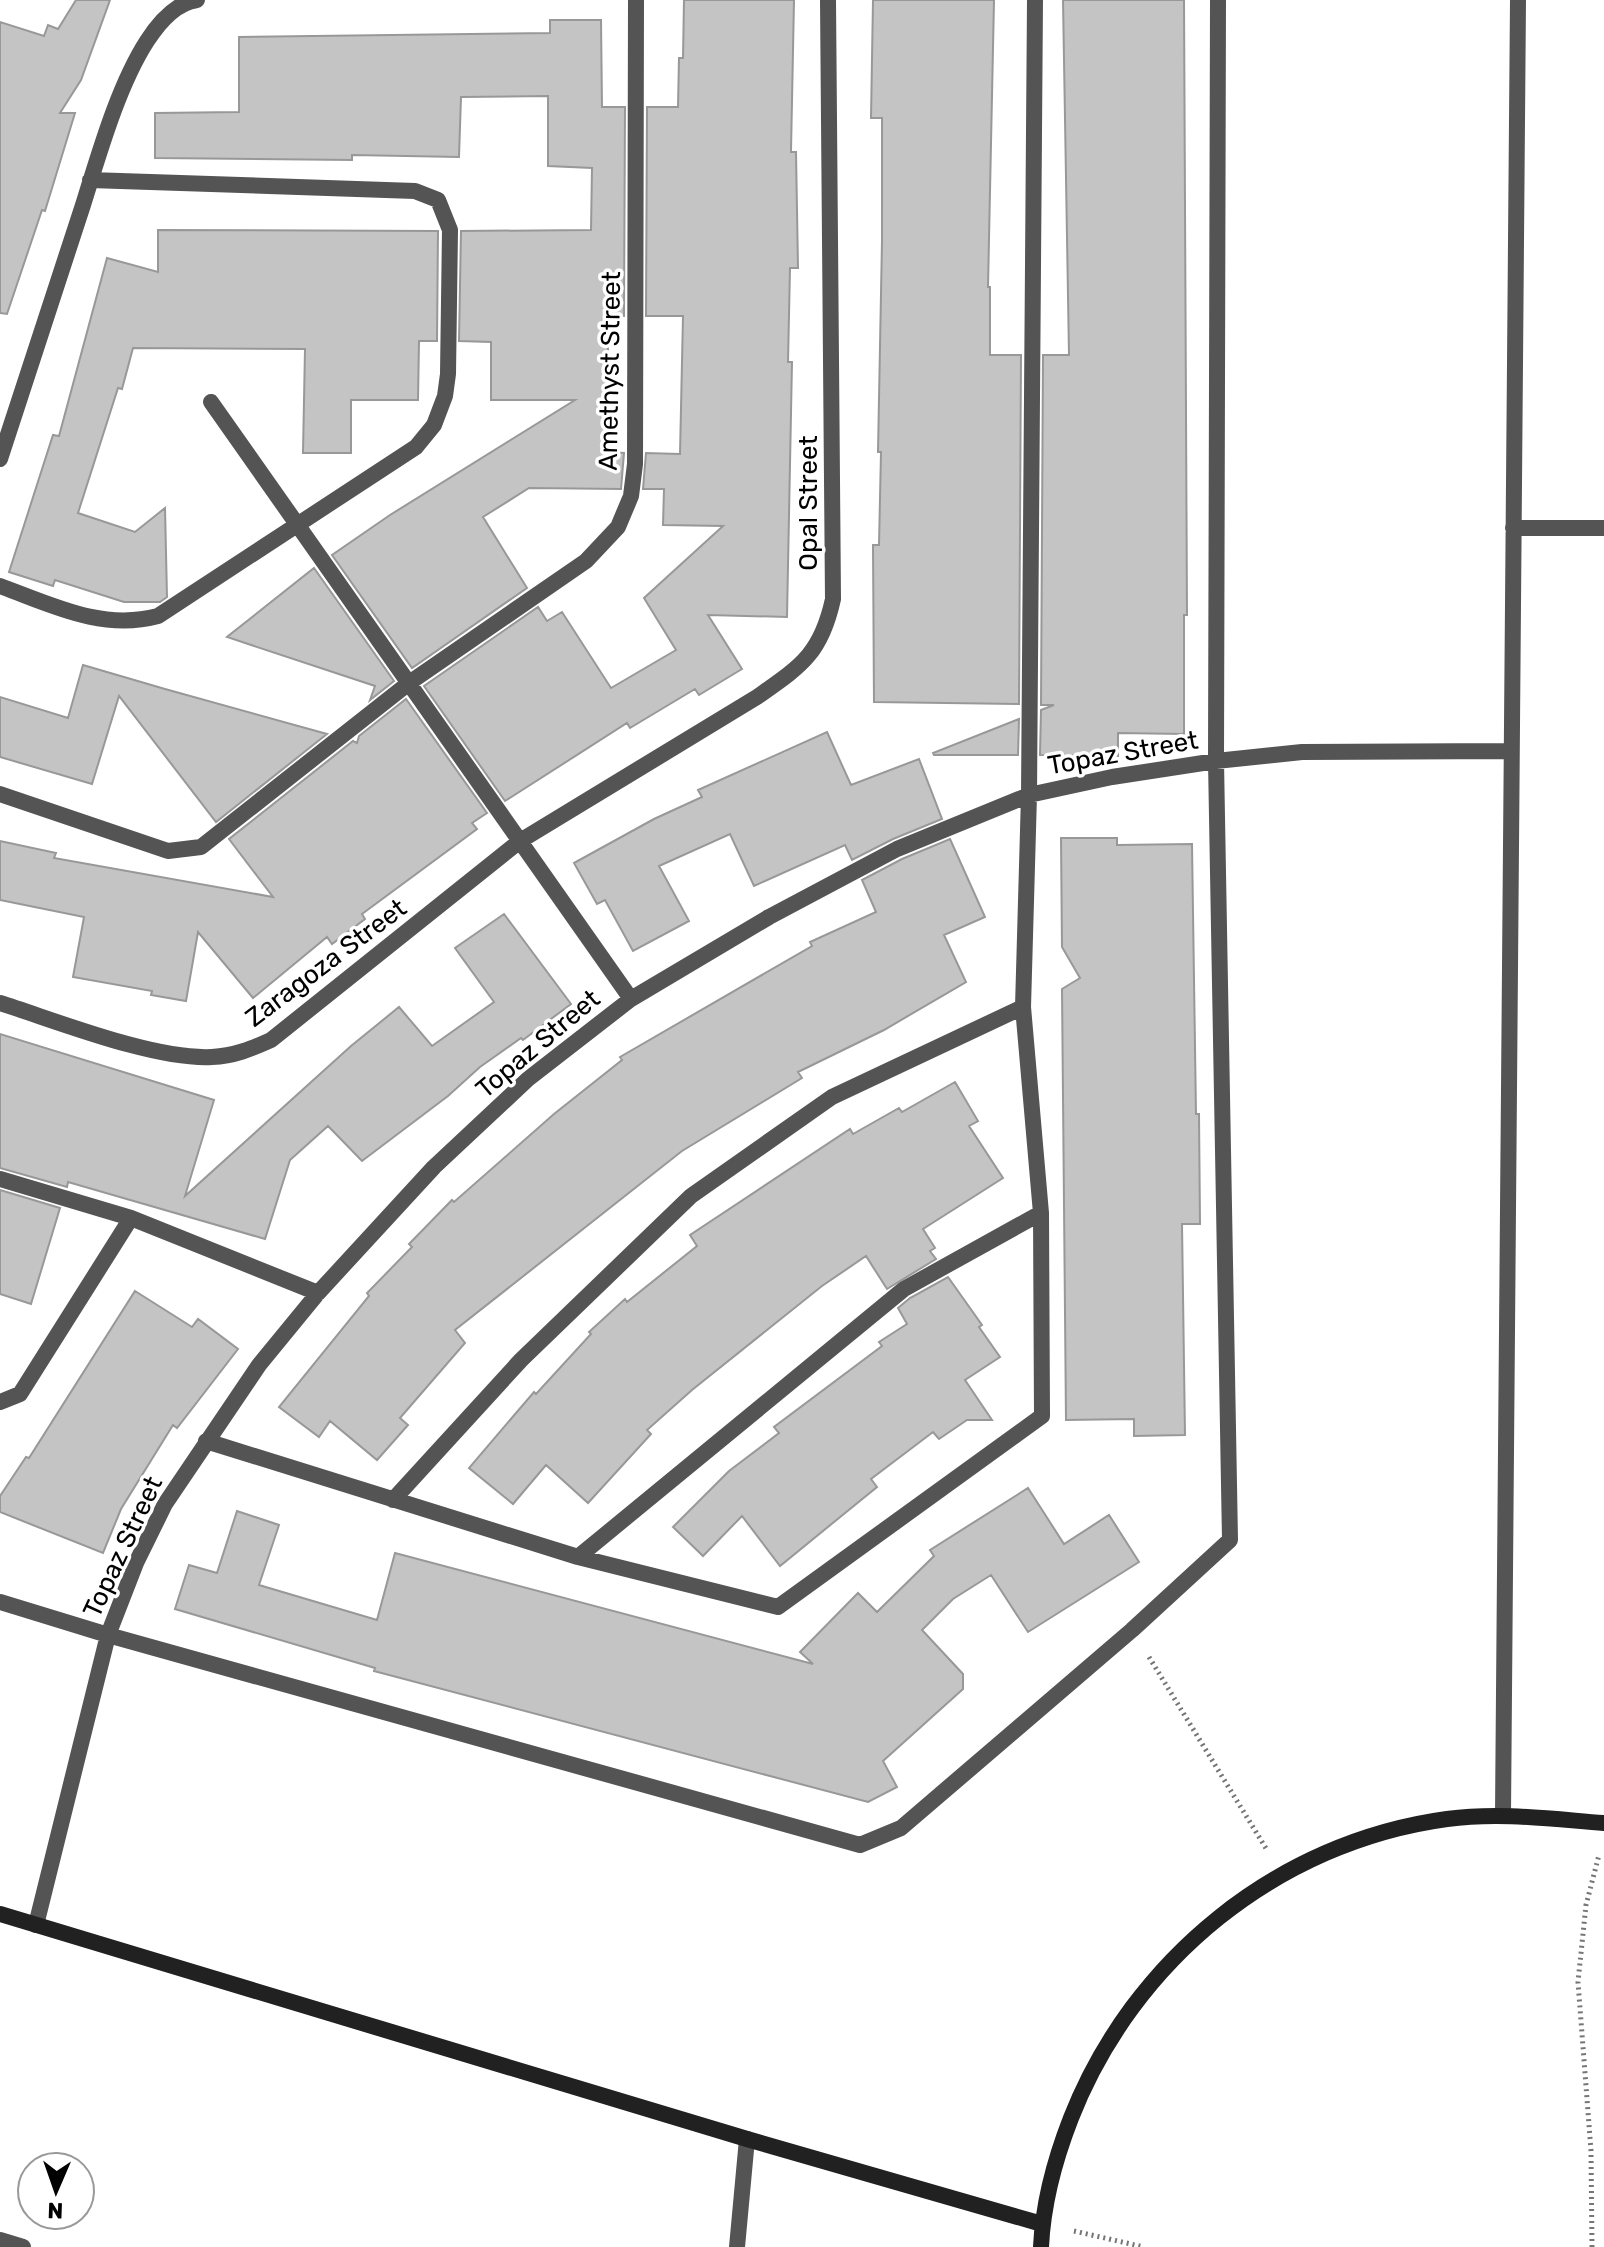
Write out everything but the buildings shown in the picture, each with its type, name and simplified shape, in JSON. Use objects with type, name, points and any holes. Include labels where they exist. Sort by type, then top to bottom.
[{"type":"street","points":[[0,459],[90,180],[127,79],[164,17],[197,0]]},
{"type":"street","name":"Amethyst Street","points":[[0,794],[168,851],[201,847],[409,683],[586,561],[618,527],[631,496],[635,448],[636,0]]},
{"type":"street","name":"Opal Street","points":[[520,841],[757,697],[793,671],[816,649],[827,624],[833,599],[828,0]]},
{"type":"street","points":[[206,1441],[578,1557],[778,1607],[1042,1416],[1041,1213],[1023,1007],[1029,795],[1035,0]]},
{"type":"street","points":[[0,1602],[860,1845],[901,1828],[1132,1630],[1230,1540],[1216,761],[1218,0]]},
{"type":"street","points":[[1503,1814],[1518,0]]},
{"type":"street","points":[[0,586],[86,617],[113,622],[139,621],[158,616],[416,447],[434,425],[445,396],[450,230],[438,200],[415,191],[90,180]]},
{"type":"street","points":[[211,402],[631,999]]},
{"type":"street","points":[[1513,528],[1604,528]]},
{"type":"street","name":"Topaz Street","points":[[36,1925],[108,1635],[136,1563],[165,1504],[259,1365],[318,1293],[434,1167],[528,1079],[631,999],[769,917],[897,849],[1029,795],[1112,777],[1302,752],[1510,751]]},
{"type":"street","name":"Zaragoza Street","points":[[0,1003],[132,1044],[175,1054],[209,1057],[240,1054],[271,1040],[520,841]]},
{"type":"street","points":[[393,1500],[521,1360],[691,1196],[832,1097],[1023,1007]]},
{"type":"street","points":[[0,1179],[131,1218],[318,1293]]},
{"type":"street","points":[[578,1557],[904,1289],[1041,1213]]},
{"type":"street","points":[[0,1402],[20,1394],[131,1218]]},
{"type":"street","points":[[1041,2247],[1042,2224],[1058,2152],[1084,2084],[1120,2021],[1167,1964],[1221,1915],[1282,1875],[1334,1850],[1388,1831],[1445,1819],[1503,1814],[1604,1823]]},
{"type":"street","points":[[0,1914],[747,2139],[1042,2224]]},
{"type":"street","points":[[737,2247],[747,2139]]},
{"type":"street","points":[[0,2240],[23,2247]]},
{"type":"path","points":[[1132,1630],[1282,1875]]},
{"type":"path","points":[[1592,2247],[1591,2151],[1578,1982],[1586,1905],[1600,1850]]},
{"type":"path","points":[[1042,2224],[1144,2247]]}]
